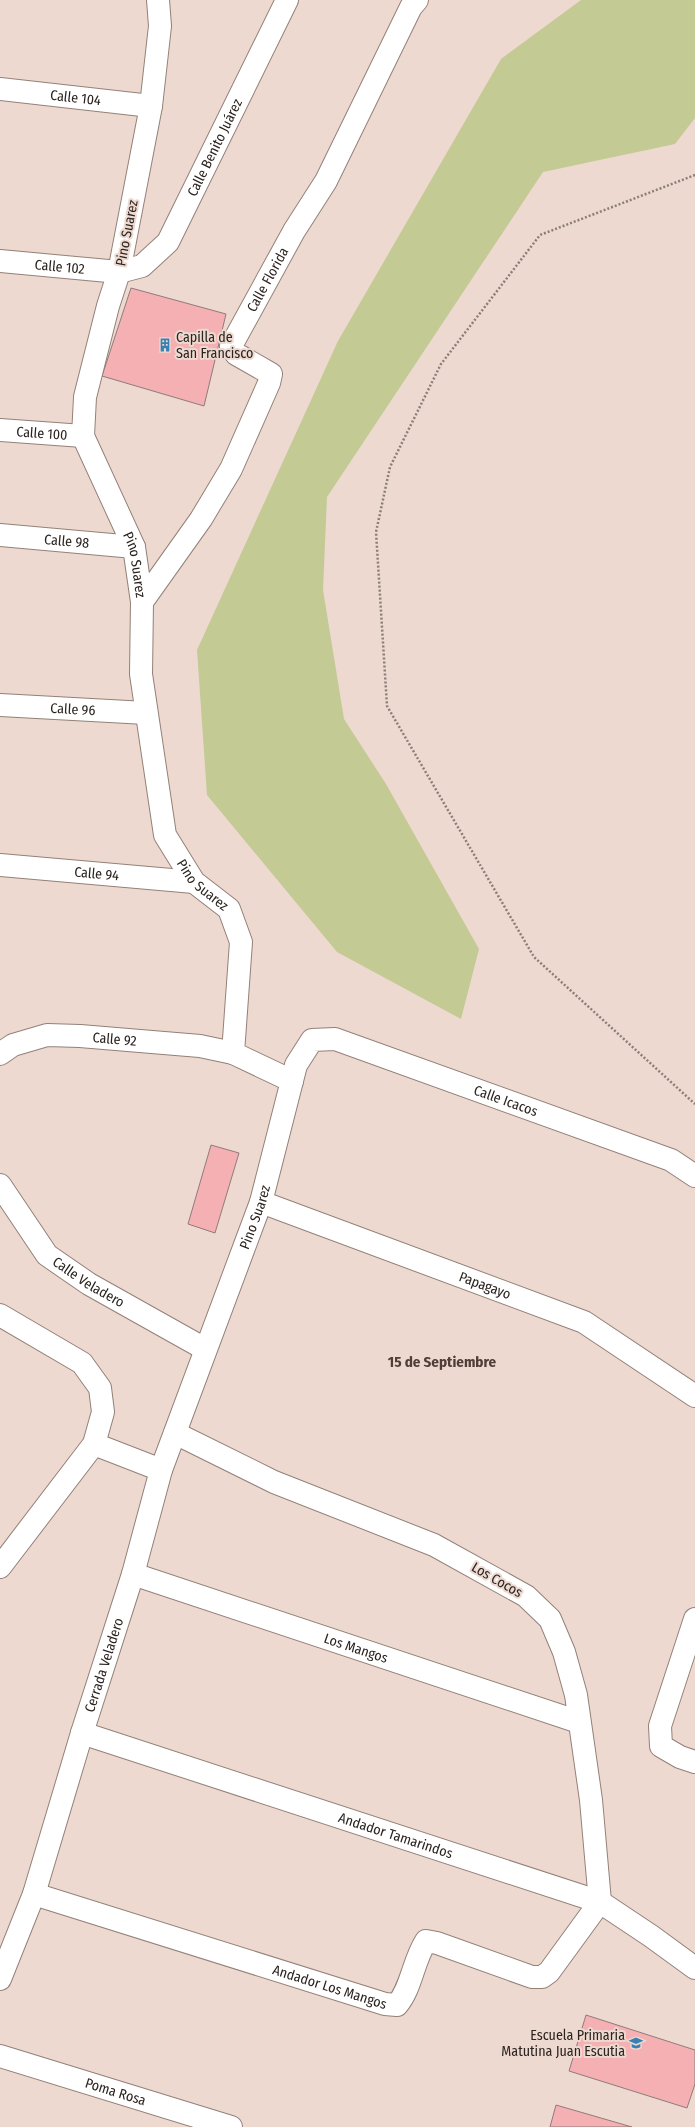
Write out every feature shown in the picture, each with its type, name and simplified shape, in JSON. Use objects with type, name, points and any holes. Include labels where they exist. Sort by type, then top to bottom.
[{"type":"street","name":"Pino Suarez","points":[[158,0],[160,26],[151,106],[120,272],[108,306],[85,396],[83,436],[134,548],[142,602],[141,674],[165,835],[194,882],[229,909],[241,942],[233,1053]]},
{"type":"street","name":"Calle Benito Juárez","points":[[120,272],[142,266],[168,242],[287,0]]},
{"type":"street","name":"Calle Florida","points":[[142,602],[201,519],[231,469],[269,383],[271,374],[236,354],[231,346],[294,230],[326,181],[411,7],[417,0]]},
{"type":"street","name":"Calle 104","points":[[0,89],[151,106]]},
{"type":"street","name":"Calle 102","points":[[0,261],[120,272]]},
{"type":"street","name":"Calle 100","points":[[0,430],[83,436]]},
{"type":"street","name":"Calle 98","points":[[0,535],[134,548]]},
{"type":"street","name":"Calle 96","points":[[0,705],[146,713]]},
{"type":"street","name":"Calle 94","points":[[0,865],[194,882]]},
{"type":"street","name":"Calle 92","points":[[0,1054],[13,1045],[47,1035],[80,1036],[200,1046],[233,1053]]},
{"type":"street","name":"Pino Suarez","points":[[206,1349],[261,1202],[296,1065],[312,1040]]},
{"type":"street","name":"Calle Icacos","points":[[312,1040],[335,1040],[350,1045],[671,1160],[695,1176]]},
{"type":"street","points":[[233,1053],[292,1081]]},
{"type":"street","name":"Calle Veladero","points":[[0,1185],[46,1255],[89,1284],[206,1349]]},
{"type":"street","name":"Papagayo","points":[[261,1202],[584,1322],[695,1396]]},
{"type":"street","points":[[0,1315],[82,1363],[100,1388],[103,1412],[94,1444],[0,1567]]},
{"type":"street","name":"Cerrada Veladero","points":[[0,1979],[34,1894],[82,1733],[133,1574],[161,1470],[206,1349]]},
{"type":"street","name":"Los Cocos","points":[[176,1429],[274,1482],[434,1545],[526,1596],[550,1618],[564,1652],[576,1695],[591,1800],[600,1902]]},
{"type":"street","points":[[94,1444],[161,1470]]},
{"type":"street","name":"Los Mangos","points":[[133,1574],[579,1722]]},
{"type":"street","points":[[695,1619],[660,1726],[661,1746],[695,1762]]},
{"type":"street","name":"Andador Tamarindos","points":[[82,1733],[600,1902],[695,1968]]},
{"type":"street","name":"Andador Los Mangos","points":[[34,1894],[385,2004],[397,2005],[404,1997],[421,1949],[426,1941],[437,1943],[532,1978],[542,1977],[549,1972],[600,1902]]},
{"type":"street","name":"Poma Rosa","points":[[0,2056],[231,2127]]},
{"type":"path","points":[[695,176],[540,235],[441,364],[390,467],[376,532],[387,706],[534,957],[695,1104]]},
{"type":"green space","points":[[581,0],[695,0],[695,118],[675,144],[543,172],[327,497],[323,590],[344,719],[386,784],[479,949],[461,1019],[337,952],[207,795],[197,650],[338,341],[501,59]]},
{"type":"building","name":"Capilla de San Francisco","points":[[131,288],[226,314],[204,406],[102,376]]},
{"type":"building","points":[[211,1145],[239,1153],[215,1233],[188,1224]]},
{"type":"building","points":[[586,2015],[695,2050],[695,2084],[687,2108],[569,2071]]},
{"type":"building","points":[[556,2105],[632,2127],[550,2127]]},
{"type":"place","name":"Capilla de San Francisco","points":[[165,345]]},
{"type":"place","name":"Escuela Primaria Matutina Juan Escutia","points":[[636,2043]]},
{"type":"district","name":"15 de Septiembre","points":[[442,1362]]}]
